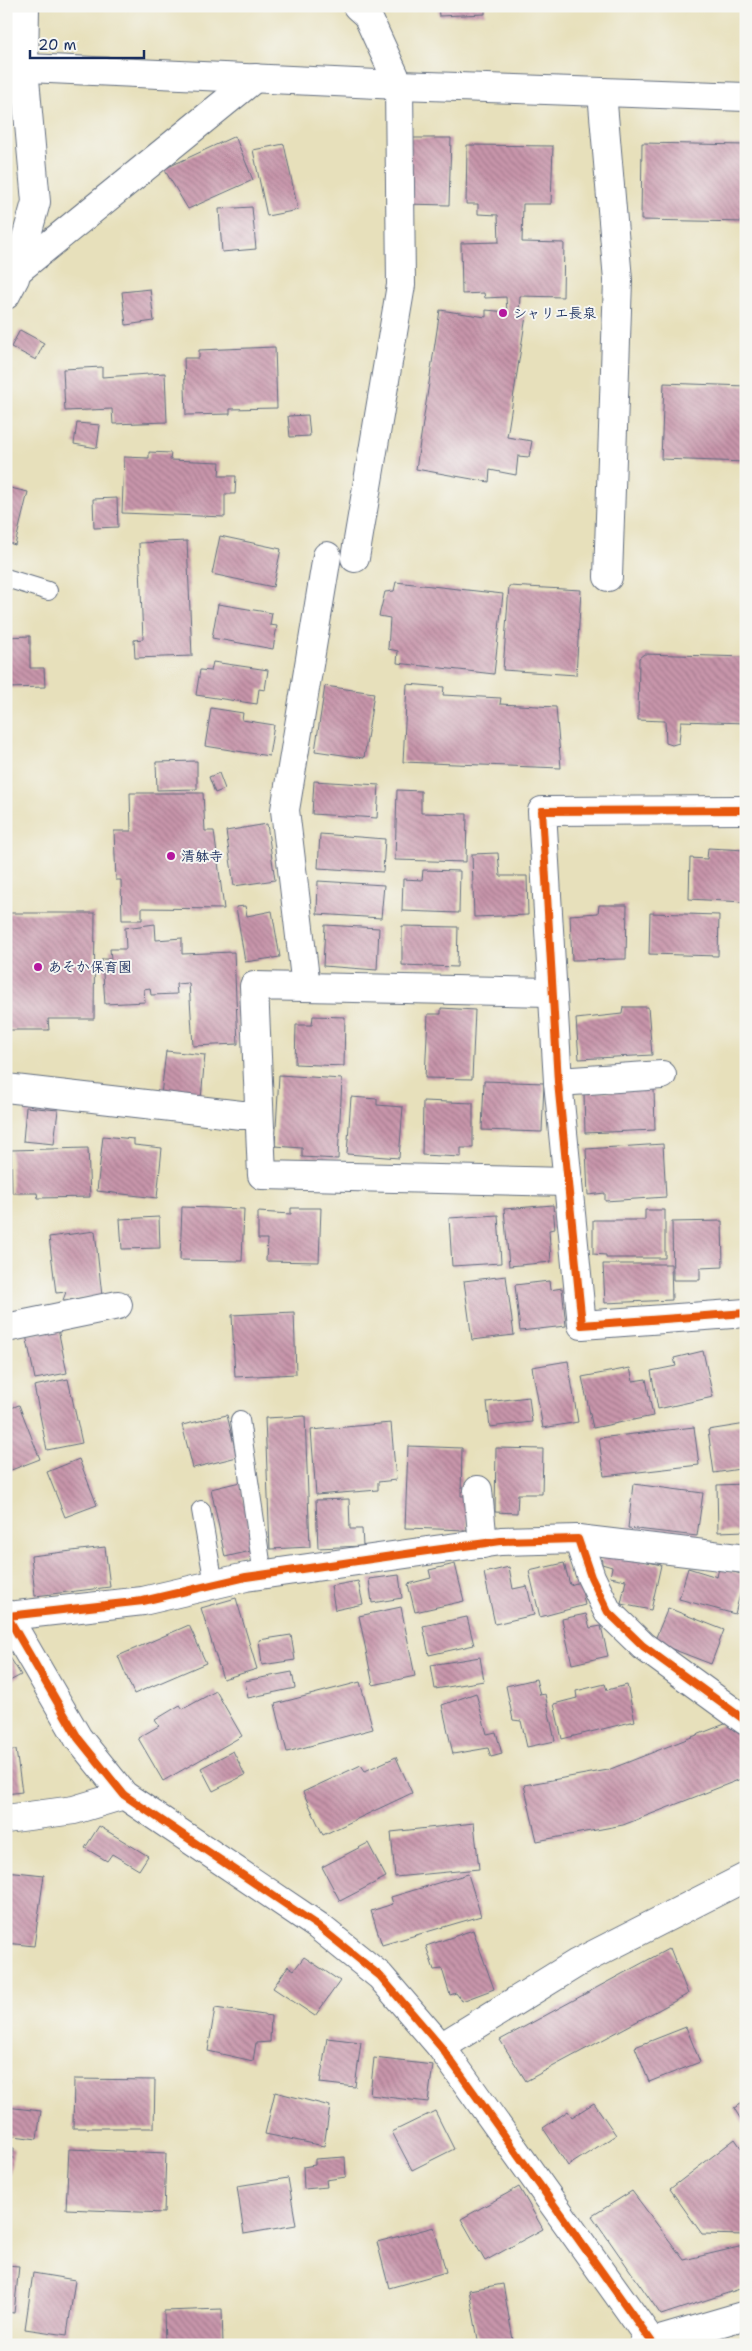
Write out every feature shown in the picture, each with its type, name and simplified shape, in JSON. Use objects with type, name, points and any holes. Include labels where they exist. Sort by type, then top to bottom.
[{"type":"street","points":[[11,283],[36,202],[15,67],[24,6]]},
{"type":"street","points":[[355,558],[401,285],[399,85],[366,15],[357,6]]},
{"type":"street","points":[[15,67],[399,85],[746,97]]},
{"type":"street","points":[[11,283],[254,78]]},
{"type":"street","points":[[602,92],[618,280],[608,577]]},
{"type":"street","points":[[306,987],[285,810],[327,556]]},
{"type":"street","points":[[746,810],[542,811],[551,992],[558,1082],[582,1325],[746,1313]]},
{"type":"street","points":[[551,992],[254,986],[262,1175],[568,1182]]},
{"type":"street","points":[[558,1082],[662,1075]]},
{"type":"street","points":[[6,1088],[231,1114],[260,1114]]},
{"type":"street","points":[[6,1328],[118,1305]]},
{"type":"street","points":[[478,1490],[483,1544]]},
{"type":"street","points":[[578,1540],[590,1576],[608,1612],[643,1646],[746,1721]]},
{"type":"street","points":[[746,1559],[578,1540],[501,1541],[263,1575],[214,1584],[143,1601],[7,1615],[78,1738],[124,1794],[318,1926],[380,1976],[441,2048],[650,2344],[746,2315]]},
{"type":"street","points":[[6,1819],[74,1810],[124,1794]]},
{"type":"street","points":[[441,2048],[577,1963],[746,1877]]},
{"type":"lane","points":[[6,578],[48,591]]},
{"type":"lane","points":[[240,1420],[263,1575]]},
{"type":"lane","points":[[201,1510],[214,1584]]},
{"type":"building","points":[[438,6],[485,6],[485,14],[439,16]]},
{"type":"building","points":[[235,136],[253,180],[188,209],[164,169]]},
{"type":"building","points":[[408,138],[451,138],[449,205],[405,204]]},
{"type":"building","points":[[642,143],[746,145],[746,222],[641,220]]},
{"type":"building","points":[[284,144],[298,210],[267,216],[253,150]]},
{"type":"building","name":"シャリエ長泉","points":[[467,145],[553,146],[551,204],[523,204],[522,242],[564,243],[563,297],[520,296],[519,314],[526,316],[507,437],[532,441],[529,457],[518,456],[516,475],[490,470],[489,482],[416,469],[440,310],[486,317],[486,310],[507,312],[506,297],[485,298],[484,293],[462,294],[461,243],[499,242],[498,215],[478,214],[478,204],[466,204]]},
{"type":"building","points":[[252,207],[256,249],[222,252],[219,209]]},
{"type":"building","points":[[150,289],[154,321],[126,325],[122,292]]},
{"type":"building","points":[[20,330],[44,343],[36,360],[11,347]]},
{"type":"building","points":[[275,347],[277,408],[230,409],[230,414],[186,415],[184,358],[199,358],[199,350]]},
{"type":"building","points":[[102,367],[102,377],[165,373],[167,422],[113,424],[112,409],[65,411],[63,369]]},
{"type":"building","points":[[664,383],[746,386],[746,462],[661,459]]},
{"type":"building","points":[[308,415],[310,436],[290,437],[288,416]]},
{"type":"building","points":[[77,423],[100,425],[97,448],[74,444]]},
{"type":"building","points":[[149,452],[171,453],[170,460],[220,462],[219,476],[236,476],[235,494],[225,494],[225,517],[122,513],[124,457],[149,458]]},
{"type":"building","points":[[6,487],[28,492],[15,545],[6,542]]},
{"type":"building","points":[[117,498],[118,527],[94,528],[93,499]]},
{"type":"building","points":[[220,536],[281,549],[273,587],[212,574]]},
{"type":"building","points":[[187,541],[192,656],[135,658],[134,640],[143,639],[139,543]]},
{"type":"building","points":[[396,582],[503,594],[494,674],[397,663],[398,651],[388,649],[390,618],[379,616],[385,592],[394,591]]},
{"type":"building","points":[[509,586],[581,590],[576,675],[503,670]]},
{"type":"building","points":[[218,604],[272,613],[270,625],[277,626],[273,649],[212,638]]},
{"type":"building","points":[[30,636],[30,668],[44,668],[45,687],[6,688],[6,637]]},
{"type":"building","points":[[644,654],[746,657],[746,723],[681,721],[679,743],[672,745],[666,743],[665,721],[638,720],[639,658]]},
{"type":"building","points":[[213,662],[268,670],[265,690],[259,689],[257,704],[196,695],[200,670],[211,671]]},
{"type":"building","points":[[407,684],[444,687],[443,695],[501,698],[500,704],[556,707],[561,768],[403,762]]},
{"type":"building","points":[[325,686],[374,693],[364,758],[315,751]]},
{"type":"building","points":[[211,708],[243,713],[242,720],[274,725],[269,756],[205,746]]},
{"type":"building","points":[[197,761],[197,789],[157,790],[156,762]]},
{"type":"building","points":[[219,773],[225,789],[215,793],[209,777]]},
{"type":"building","points":[[314,781],[379,785],[377,818],[312,814]]},
{"type":"building","points":[[397,790],[421,791],[421,813],[467,814],[466,862],[395,860]]},
{"type":"building","points":[[130,793],[203,793],[205,831],[214,831],[224,909],[142,908],[142,920],[122,920],[121,880],[116,880],[114,831],[131,831]]},
{"type":"building","points":[[267,824],[275,880],[234,886],[226,831]]},
{"type":"building","points":[[320,834],[385,839],[383,872],[318,868]]},
{"type":"building","points":[[708,848],[746,850],[744,902],[689,899],[690,858],[707,859]]},
{"type":"building","points":[[498,853],[500,876],[527,876],[528,915],[474,917],[472,854]]},
{"type":"building","points":[[423,870],[460,871],[459,913],[402,911],[403,879],[422,880]]},
{"type":"building","points":[[318,881],[384,885],[381,918],[317,914]]},
{"type":"building","points":[[599,905],[627,905],[626,959],[572,960],[570,915],[598,913]]},
{"type":"building","points":[[245,906],[247,916],[272,911],[280,957],[245,962],[236,907]]},
{"type":"building","points":[[6,913],[95,913],[94,1019],[48,1019],[49,1030],[6,1030]]},
{"type":"building","points":[[650,913],[719,915],[718,956],[649,954]]},
{"type":"building","points":[[155,924],[156,940],[182,938],[182,954],[234,952],[238,1044],[193,1046],[189,983],[176,984],[177,994],[151,995],[150,988],[144,989],[145,1002],[105,1004],[102,959],[111,959],[110,949],[126,949],[125,928]]},
{"type":"building","points":[[325,925],[379,928],[377,970],[323,966]]},
{"type":"building","points":[[402,926],[458,927],[457,967],[402,965]]},
{"type":"building","points":[[623,1007],[648,1007],[652,1055],[579,1059],[576,1019],[622,1014]]},
{"type":"building","points":[[441,1008],[475,1010],[472,1079],[425,1078],[428,1014],[441,1014]]},
{"type":"building","points":[[313,1016],[345,1017],[344,1066],[295,1064],[296,1025],[312,1025]]},
{"type":"building","points":[[166,1051],[205,1055],[201,1099],[161,1095]]},
{"type":"building","points":[[279,1075],[342,1079],[338,1159],[302,1157],[302,1148],[275,1146]]},
{"type":"building","points":[[484,1081],[544,1083],[542,1132],[482,1130]]},
{"type":"building","points":[[654,1089],[655,1130],[585,1133],[584,1092]]},
{"type":"building","points":[[351,1097],[377,1099],[377,1105],[403,1107],[399,1158],[347,1154]]},
{"type":"building","points":[[423,1101],[473,1103],[473,1148],[461,1148],[461,1157],[422,1155]]},
{"type":"building","points":[[26,1107],[58,1110],[54,1144],[23,1141]]},
{"type":"building","points":[[103,1136],[134,1139],[134,1145],[162,1148],[157,1198],[97,1191]]},
{"type":"building","points":[[663,1144],[666,1197],[605,1201],[605,1193],[588,1195],[586,1149]]},
{"type":"building","points":[[88,1148],[90,1197],[38,1198],[37,1193],[12,1193],[11,1150]]},
{"type":"building","points":[[553,1205],[555,1229],[549,1230],[551,1262],[509,1266],[504,1209]]},
{"type":"building","points":[[182,1207],[244,1209],[242,1261],[180,1260]]},
{"type":"building","points":[[291,1208],[321,1208],[319,1262],[266,1261],[267,1239],[258,1239],[258,1212],[291,1214]]},
{"type":"building","points":[[645,1210],[665,1210],[665,1258],[606,1258],[606,1255],[593,1254],[593,1220],[645,1220]]},
{"type":"building","points":[[498,1215],[501,1263],[452,1266],[449,1218]]},
{"type":"building","points":[[159,1217],[160,1248],[122,1249],[120,1219]]},
{"type":"building","points":[[722,1221],[723,1267],[700,1268],[700,1280],[673,1280],[672,1222]]},
{"type":"building","points":[[95,1231],[102,1296],[63,1300],[66,1292],[56,1293],[49,1237]]},
{"type":"building","points":[[603,1264],[671,1264],[672,1300],[605,1303]]},
{"type":"building","points":[[506,1276],[514,1335],[472,1340],[464,1281]]},
{"type":"building","points":[[549,1281],[550,1290],[562,1288],[566,1326],[520,1331],[515,1285]]},
{"type":"building","points":[[294,1312],[296,1374],[235,1377],[232,1315]]},
{"type":"building","points":[[58,1329],[67,1373],[35,1379],[26,1335]]},
{"type":"building","points":[[703,1351],[713,1397],[658,1409],[651,1371],[676,1366],[674,1358]]},
{"type":"building","points":[[568,1361],[578,1422],[543,1428],[532,1367]]},
{"type":"building","points":[[630,1368],[633,1381],[646,1379],[653,1416],[593,1428],[582,1377]]},
{"type":"building","points":[[68,1379],[82,1443],[47,1450],[34,1386]]},
{"type":"building","points":[[529,1397],[532,1422],[490,1427],[487,1402]]},
{"type":"building","points":[[19,1405],[40,1459],[6,1472],[6,1410]]},
{"type":"building","points":[[227,1415],[237,1457],[193,1468],[182,1425]]},
{"type":"building","points":[[305,1416],[310,1547],[270,1549],[265,1418]]},
{"type":"building","points":[[391,1423],[396,1480],[378,1482],[378,1490],[316,1495],[311,1430]]},
{"type":"building","points":[[746,1424],[746,1468],[714,1473],[708,1430]]},
{"type":"building","points":[[694,1427],[699,1465],[604,1476],[599,1438]]},
{"type":"building","points":[[408,1446],[462,1448],[461,1496],[469,1496],[467,1530],[405,1528]]},
{"type":"building","points":[[496,1448],[543,1449],[542,1494],[518,1494],[517,1513],[495,1512]]},
{"type":"building","points":[[79,1459],[97,1505],[65,1517],[47,1472]]},
{"type":"building","points":[[240,1482],[255,1550],[225,1557],[211,1489]]},
{"type":"building","points":[[633,1484],[703,1493],[697,1536],[628,1528]]},
{"type":"building","points":[[746,1484],[746,1531],[718,1532],[717,1485]]},
{"type":"building","points":[[349,1499],[350,1529],[362,1529],[363,1546],[318,1548],[316,1500]]},
{"type":"building","points":[[105,1547],[110,1587],[35,1596],[31,1556]]},
{"type":"building","points":[[601,1551],[661,1565],[651,1610],[621,1604],[626,1580],[610,1577],[612,1567],[602,1564]]},
{"type":"building","points":[[564,1563],[570,1585],[580,1582],[585,1605],[540,1617],[529,1571]]},
{"type":"building","points":[[455,1564],[464,1601],[415,1612],[408,1584],[431,1578],[429,1570]]},
{"type":"building","points":[[509,1567],[513,1589],[527,1586],[534,1615],[495,1624],[484,1573]]},
{"type":"building","points":[[688,1568],[717,1577],[719,1568],[745,1575],[735,1614],[679,1599]]},
{"type":"building","points":[[399,1575],[402,1598],[372,1603],[369,1579]]},
{"type":"building","points":[[358,1581],[363,1604],[335,1610],[331,1586]]},
{"type":"building","points":[[236,1598],[257,1669],[223,1679],[201,1608]]},
{"type":"building","points":[[401,1607],[415,1676],[373,1685],[359,1616]]},
{"type":"building","points":[[668,1608],[724,1630],[711,1664],[654,1642]]},
{"type":"building","points":[[586,1614],[590,1628],[601,1626],[608,1656],[572,1664],[562,1619]]},
{"type":"building","points":[[467,1617],[474,1645],[429,1655],[423,1626]]},
{"type":"building","points":[[189,1625],[206,1663],[134,1694],[118,1656]]},
{"type":"building","points":[[291,1635],[295,1660],[262,1665],[259,1640]]},
{"type":"building","points":[[6,1651],[21,1675],[6,1683]]},
{"type":"building","points":[[480,1657],[484,1681],[435,1689],[431,1665]]},
{"type":"building","points":[[292,1672],[295,1688],[248,1698],[245,1681]]},
{"type":"building","points":[[536,1679],[540,1695],[545,1694],[555,1741],[527,1747],[521,1721],[513,1720],[506,1686]]},
{"type":"building","points":[[360,1682],[373,1729],[287,1752],[275,1704]]},
{"type":"building","points":[[605,1684],[607,1690],[627,1685],[635,1721],[562,1739],[554,1704],[577,1698],[576,1691]]},
{"type":"building","points":[[216,1691],[242,1736],[163,1781],[138,1738],[159,1726],[155,1720],[180,1705],[183,1709]]},
{"type":"building","points":[[476,1693],[487,1734],[496,1732],[502,1754],[491,1757],[488,1748],[453,1754],[442,1705]]},
{"type":"building","points":[[735,1720],[746,1748],[746,1777],[623,1825],[537,1841],[524,1785],[608,1770]]},
{"type":"building","points":[[6,1750],[16,1750],[22,1792],[6,1794]]},
{"type":"building","points":[[233,1751],[245,1775],[213,1791],[201,1768]]},
{"type":"building","points":[[396,1757],[412,1793],[323,1835],[303,1792],[361,1765],[365,1771]]},
{"type":"building","points":[[474,1823],[479,1869],[395,1877],[391,1832]]},
{"type":"building","points":[[99,1826],[148,1856],[139,1870],[112,1854],[107,1861],[85,1848]]},
{"type":"building","points":[[368,1843],[386,1877],[340,1901],[322,1867]]},
{"type":"building","points":[[6,1871],[44,1875],[34,1946],[6,1943]]},
{"type":"building","points":[[468,1874],[481,1916],[382,1945],[371,1911],[393,1904],[391,1897]]},
{"type":"building","points":[[473,1930],[494,1989],[462,2001],[456,1993],[450,1995],[442,1969],[434,1970],[426,1946]]},
{"type":"building","points":[[670,1948],[688,1994],[526,2081],[500,2040]]},
{"type":"building","points":[[304,1957],[340,1981],[315,2016],[273,1988],[288,1966],[294,1970]]},
{"type":"building","points":[[215,2008],[271,2016],[270,2042],[256,2043],[253,2061],[208,2051]]},
{"type":"building","points":[[686,2027],[700,2062],[649,2082],[635,2047]]},
{"type":"building","points":[[327,2038],[361,2042],[355,2087],[320,2083]]},
{"type":"building","points":[[374,2058],[433,2065],[428,2102],[370,2095]]},
{"type":"building","points":[[74,2079],[155,2080],[154,2128],[73,2128]]},
{"type":"building","points":[[6,2080],[10,2080],[7,2105],[6,2104]]},
{"type":"building","points":[[275,2092],[330,2106],[324,2146],[265,2134]]},
{"type":"building","points":[[746,2101],[746,2128],[734,2108]]},
{"type":"building","points":[[594,2103],[616,2135],[568,2166],[543,2128],[568,2111],[572,2117]]},
{"type":"building","points":[[6,2107],[41,2111],[37,2139],[6,2135]]},
{"type":"building","points":[[435,2111],[454,2149],[412,2170],[392,2132]]},
{"type":"building","points":[[735,2139],[746,2155],[746,2235],[702,2234],[670,2189]]},
{"type":"building","points":[[6,2147],[14,2148],[9,2178],[6,2178]]},
{"type":"building","points":[[69,2149],[166,2153],[164,2213],[66,2209]]},
{"type":"building","points":[[345,2157],[346,2177],[326,2180],[327,2187],[304,2189],[303,2167],[315,2165],[315,2159]]},
{"type":"building","points":[[288,2178],[296,2225],[244,2234],[237,2186]]},
{"type":"building","points":[[519,2187],[543,2229],[485,2261],[461,2219]]},
{"type":"building","points":[[632,2191],[684,2260],[743,2246],[746,2247],[746,2287],[661,2315],[592,2216]]},
{"type":"building","points":[[434,2227],[446,2272],[389,2288],[377,2242]]},
{"type":"building","points":[[6,2265],[19,2266],[14,2313],[6,2312]]},
{"type":"building","points":[[33,2273],[75,2280],[67,2335],[25,2329]]},
{"type":"building","points":[[503,2284],[513,2340],[479,2345],[469,2290]]},
{"type":"building","points":[[222,2309],[223,2345],[165,2345],[164,2311]]},
{"type":"cycle path","points":[[746,810],[542,811],[558,1082],[582,1325],[746,1313]]},
{"type":"cycle path","points":[[8,1616],[143,1601],[246,1577],[501,1541],[578,1539],[591,1577],[608,1612],[643,1646],[746,1721]]},
{"type":"cycle path","points":[[6,1614],[78,1738],[124,1795],[318,1926],[380,1976],[441,2047],[654,2345]]},
{"type":"place","name":"シャリエ長泉","points":[[503,313]]},
{"type":"place","name":"清躰寺","points":[[171,856]]},
{"type":"place","name":"あそか保育園","points":[[38,967]]}]
